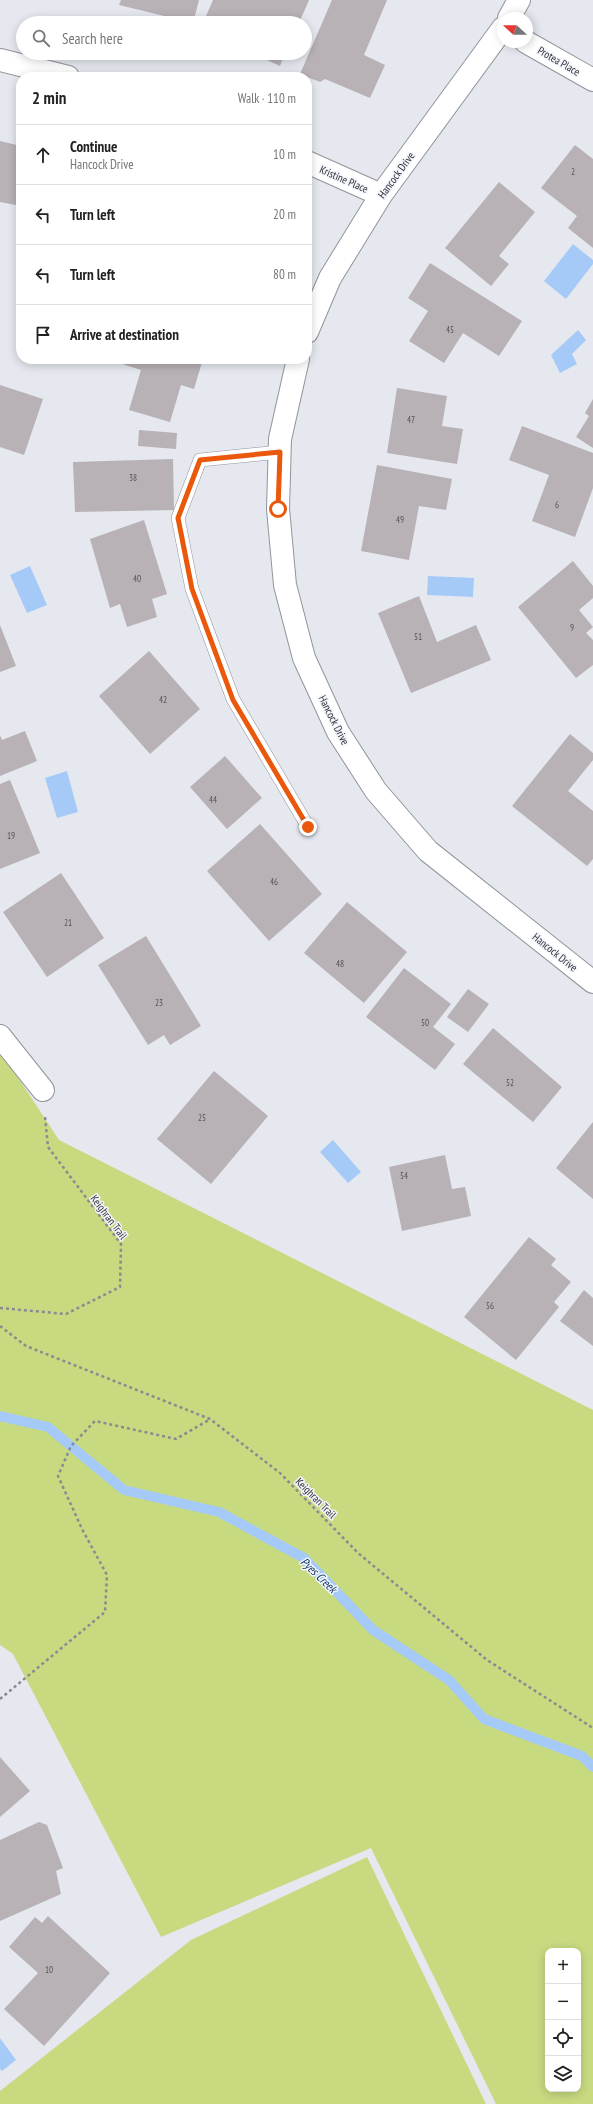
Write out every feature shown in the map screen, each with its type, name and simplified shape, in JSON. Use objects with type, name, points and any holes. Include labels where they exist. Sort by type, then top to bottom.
[{"type":"street","points":[[513,12],[520,0]]},
{"type":"street","name":"Hancock Drive","points":[[312,320],[330,278],[381,195],[497,37]]},
{"type":"street","name":"Protea Place","points":[[533,46],[593,80]]},
{"type":"street","points":[[0,60],[48,72]]},
{"type":"street","name":"Kristine Place","points":[[312,164],[381,195]]},
{"type":"street","name":"Hancock Drive","points":[[297,364],[280,439],[278,509],[286,585],[304,658],[338,732],[376,791],[428,851],[593,982]]},
{"type":"street","points":[[0,1036],[43,1090]]},
{"type":"lane","points":[[280,452],[200,460],[178,518],[192,589],[233,700],[308,827]]},
{"type":"path","name":"Keighran Trail","points":[[0,1308],[66,1314],[120,1287],[122,1244],[76,1187],[48,1148],[43,1090]]},
{"type":"path","name":"Keighran Trail","points":[[0,1326],[26,1346],[210,1419],[280,1473],[358,1553],[487,1660],[593,1728]]},
{"type":"path","points":[[0,1699],[105,1612],[106,1575],[82,1529],[58,1476],[71,1446],[95,1421],[176,1439],[210,1419]]},
{"type":"green space","points":[[0,1050],[59,1140],[593,1410],[593,2104],[496,2104],[371,1848],[161,1937],[13,1654],[0,1645]]},
{"type":"green space","points":[[367,1857],[486,2104],[0,2104],[0,2091],[191,1940]]},
{"type":"water","points":[[573,244],[593,260],[593,264],[566,299],[544,281]]},
{"type":"water","points":[[578,330],[586,340],[572,354],[577,364],[560,373],[551,355]]},
{"type":"water","points":[[30,566],[47,605],[27,613],[10,575]]},
{"type":"water","points":[[428,576],[474,578],[473,597],[427,595]]},
{"type":"water","points":[[67,771],[78,812],[57,818],[45,778]]},
{"type":"water","points":[[333,1140],[361,1172],[348,1183],[320,1152]]},
{"type":"water","points":[[0,2038],[16,2060],[2,2071],[0,2069]]},
{"type":"building","points":[[121,0],[199,0],[195,16],[164,16],[119,5]]},
{"type":"building","points":[[213,0],[309,0],[302,16],[206,16]]},
{"type":"building","points":[[332,0],[387,0],[364,55],[385,65],[370,98],[325,79],[320,82],[312,79],[312,72],[301,72],[306,60],[312,60],[312,46]]},
{"type":"building","points":[[267,60],[282,60],[280,66]]},
{"type":"building","points":[[0,141],[16,145],[16,205],[0,202]]},
{"type":"building","points":[[575,145],[593,159],[593,248],[568,228],[577,216],[541,188]]},
{"type":"building","points":[[499,182],[535,212],[499,256],[509,264],[491,286],[445,248]]},
{"type":"building","points":[[430,263],[522,321],[499,356],[463,333],[444,363],[409,341],[428,311],[408,298]]},
{"type":"building","points":[[122,364],[202,364],[194,389],[181,385],[170,422],[129,410],[141,370]]},
{"type":"building","points":[[0,385],[43,399],[24,455],[0,447]]},
{"type":"building","points":[[397,388],[447,396],[442,426],[463,429],[457,464],[387,453]]},
{"type":"building","points":[[593,399],[593,448],[576,437],[589,416],[585,413]]},
{"type":"building","points":[[522,426],[593,453],[593,488],[575,537],[532,521],[549,475],[509,460]]},
{"type":"building","points":[[139,430],[177,433],[176,449],[138,446]]},
{"type":"building","points":[[173,459],[174,510],[75,512],[73,462]]},
{"type":"building","points":[[377,465],[452,479],[446,510],[419,506],[409,560],[361,551]]},
{"type":"building","points":[[144,520],[167,594],[152,599],[157,617],[127,627],[120,604],[110,608],[90,539]]},
{"type":"building","points":[[573,561],[593,586],[593,598],[579,610],[593,627],[586,633],[593,640],[593,665],[576,678],[518,607]]},
{"type":"building","points":[[419,596],[437,642],[476,625],[491,660],[411,693],[378,613]]},
{"type":"building","points":[[0,625],[16,666],[0,672]]},
{"type":"building","points":[[149,651],[200,709],[150,754],[99,696]]},
{"type":"building","points":[[25,731],[37,761],[0,776],[0,735],[2,740]]},
{"type":"building","points":[[570,734],[593,753],[593,760],[568,791],[593,811],[593,859],[587,866],[512,806]]},
{"type":"building","points":[[225,756],[262,798],[227,829],[190,787]]},
{"type":"building","points":[[10,780],[40,853],[0,869],[0,784]]},
{"type":"building","points":[[260,824],[322,894],[269,941],[207,871]]},
{"type":"building","points":[[61,873],[104,938],[47,977],[3,912]]},
{"type":"building","points":[[347,902],[407,952],[364,1003],[304,953]]},
{"type":"building","points":[[146,936],[201,1026],[170,1045],[164,1035],[148,1045],[98,965]]},
{"type":"building","points":[[404,968],[451,1004],[433,1027],[455,1044],[435,1070],[366,1017]]},
{"type":"building","points":[[468,989],[489,1004],[468,1032],[447,1017]]},
{"type":"building","points":[[493,1028],[562,1087],[533,1122],[463,1064]]},
{"type":"building","points":[[214,1071],[268,1116],[211,1184],[157,1139]]},
{"type":"building","points":[[593,1122],[593,1199],[556,1168]]},
{"type":"building","points":[[445,1155],[452,1189],[465,1187],[471,1216],[402,1231],[389,1167]]},
{"type":"building","points":[[529,1237],[556,1259],[551,1265],[571,1282],[554,1302],[559,1307],[516,1360],[464,1317]]},
{"type":"building","points":[[584,1290],[593,1298],[593,1346],[560,1321]]},
{"type":"building","points":[[0,1757],[30,1791],[0,1817]]},
{"type":"building","points":[[39,1822],[47,1825],[63,1868],[56,1871],[61,1894],[0,1921],[0,1840]]},
{"type":"building","points":[[48,1916],[110,1973],[44,2046],[4,2009],[38,1973],[9,1947],[35,1917],[42,1923]]},
{"type":"waterway","name":"Pyes Creek","points":[[0,1416],[48,1427],[124,1490],[219,1512],[304,1558],[373,1630],[449,1680],[484,1719],[582,1756],[593,1767]]},
{"type":"route","points":[[278,509],[280,452],[224,456],[200,460],[178,518],[192,589],[233,700],[308,827]]}]
